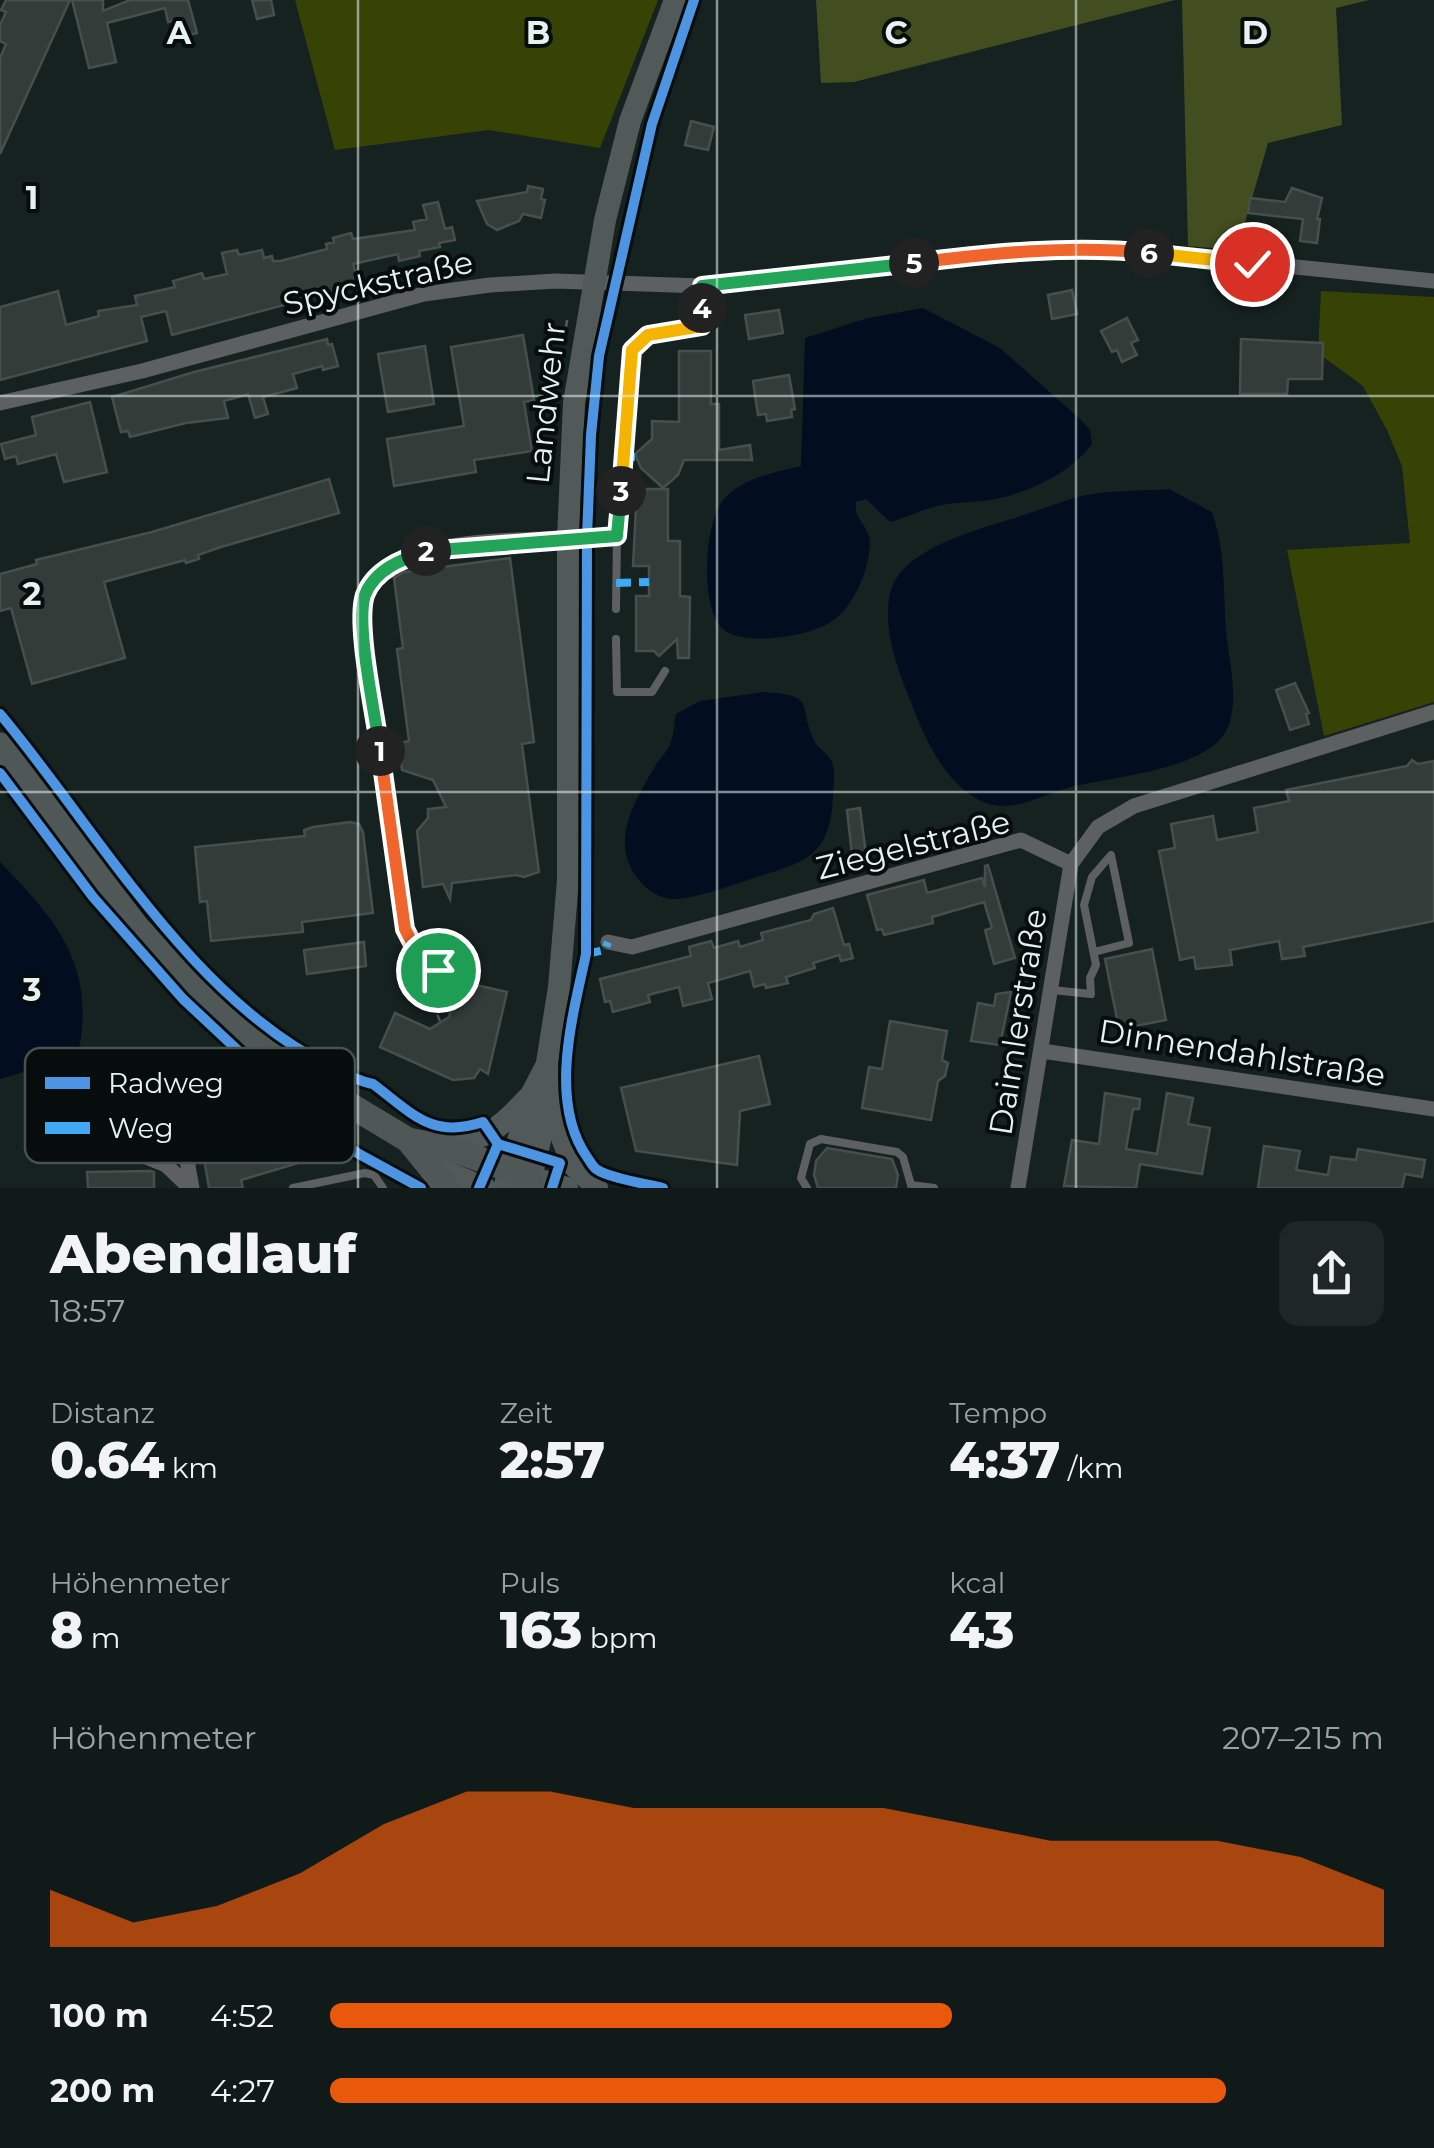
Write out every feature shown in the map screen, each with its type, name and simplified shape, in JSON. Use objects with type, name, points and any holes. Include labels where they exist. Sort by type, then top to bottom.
[{"type":"main road","name":"Landwehr","points":[[518,1181],[548,1063],[560,988],[568,880],[568,538],[574,404],[605,220],[630,122],[674,0]]},
{"type":"main road","points":[[0,745],[137,926],[222,1014],[265,1048]]},
{"type":"main road","points":[[438,1156],[480,1140],[541,1099],[572,1164],[597,1188]]},
{"type":"main road","points":[[355,1108],[485,1188]]},
{"type":"main road","points":[[438,1156],[518,1181],[567,1188]]},
{"type":"main road","points":[[438,1156],[447,1188]]},
{"type":"street","name":"Spyckstraße","points":[[0,403],[142,371],[424,294],[490,285],[555,281],[702,286],[985,254],[1118,250],[1434,281]]},
{"type":"street","points":[[426,985],[416,984],[409,976],[409,964],[419,956],[405,929],[363,627],[364,598],[394,562],[432,548],[568,538]]},
{"type":"street","points":[[1071,864],[1098,827],[1134,806],[1434,712]]},
{"type":"street","name":"Ziegelstraße","points":[[608,942],[632,947],[1020,840],[1071,864]]},
{"type":"street","name":"Daimlerstraße","points":[[1018,1188],[1071,864]]},
{"type":"street","name":"Dinnendahlstraße","points":[[1042,1051],[1434,1109]]},
{"type":"street","points":[[161,1163],[191,1188]]},
{"type":"street","points":[[187,1163],[191,1188]]},
{"type":"lane","points":[[616,609],[617,536],[632,350],[648,335],[702,326],[702,286]]},
{"type":"lane","points":[[568,538],[617,536]]},
{"type":"lane","points":[[616,638],[617,692],[652,692],[665,671]]},
{"type":"lane","points":[[1052,990],[1091,994],[1090,978],[1096,965],[1084,904],[1092,877],[1111,855],[1129,943],[1094,952]]},
{"type":"lane","points":[[807,1188],[801,1178],[810,1144],[821,1139],[897,1152],[903,1156],[910,1186],[934,1188]]},
{"type":"lane","points":[[293,1188],[364,1173],[374,1175],[384,1188]]},
{"type":"path","points":[[426,985],[440,1021]]},
{"type":"green space","points":[[295,0],[658,0],[600,148],[489,130],[335,150]]},
{"type":"green space","points":[[816,0],[1175,0],[854,82],[821,83]]},
{"type":"green space","points":[[1182,0],[1369,0],[1336,8],[1342,125],[1268,143],[1237,250],[1188,246]]},
{"type":"green space","points":[[1321,291],[1434,297],[1434,702],[1324,736],[1287,550],[1410,543],[1402,466],[1387,430],[1363,386],[1318,353]]},
{"type":"water","points":[[923,308],[1000,348],[1079,418],[1090,430],[1092,444],[1060,473],[1004,497],[935,507],[890,522],[866,499],[856,502],[858,516],[869,536],[869,553],[859,587],[839,615],[812,630],[780,637],[748,638],[724,630],[716,620],[708,586],[712,526],[717,510],[732,492],[760,477],[801,466],[805,338],[868,318]]},
{"type":"water","points":[[1169,489],[1212,512],[1216,527],[1233,693],[1227,729],[1217,743],[1201,754],[1158,769],[1075,786],[1011,805],[999,806],[974,797],[940,762],[902,679],[888,618],[890,594],[897,578],[925,552],[945,542],[1062,502],[1096,493]]},
{"type":"water","points":[[764,692],[800,700],[815,742],[832,763],[833,796],[826,835],[808,856],[782,869],[688,897],[672,899],[654,893],[629,865],[625,836],[640,792],[669,747],[676,714],[700,701]]},
{"type":"water","points":[[0,862],[38,903],[66,946],[76,968],[82,1020],[79,1048],[25,1048],[25,1072],[0,1079]]},
{"type":"building","points":[[6,0],[70,0],[0,154],[0,58],[6,44],[0,41],[0,25]]},
{"type":"building","points":[[72,0],[103,0],[103,11],[130,0],[188,0],[197,33],[180,37],[176,20],[168,22],[165,8],[107,23],[116,62],[89,68]]},
{"type":"building","points":[[252,0],[271,0],[274,15],[257,19]]},
{"type":"building","points":[[691,121],[714,127],[708,150],[685,145]]},
{"type":"building","points":[[528,186],[543,189],[541,218],[523,214],[519,221],[497,230],[487,224],[477,201],[527,192]]},
{"type":"building","points":[[1292,188],[1322,198],[1317,243],[1300,241],[1303,219],[1248,213],[1250,198],[1285,202]]},
{"type":"building","points":[[438,202],[445,229],[452,227],[455,240],[399,261],[398,254],[353,264],[359,285],[172,335],[166,311],[141,317],[147,341],[0,380],[0,307],[58,291],[66,325],[99,316],[98,311],[137,305],[135,296],[175,287],[173,281],[202,273],[204,279],[227,274],[222,253],[237,250],[239,255],[262,250],[264,258],[272,256],[273,261],[280,261],[327,249],[326,244],[334,242],[333,238],[351,233],[353,239],[415,230],[413,222],[427,219],[423,205]]},
{"type":"building","points":[[1072,290],[1077,314],[1052,319],[1048,295]]},
{"type":"building","points":[[779,310],[783,333],[749,339],[745,315]]},
{"type":"building","points":[[1127,318],[1138,340],[1131,343],[1137,355],[1122,362],[1101,331]]},
{"type":"building","points":[[523,335],[534,400],[524,402],[532,451],[474,460],[476,472],[394,486],[387,439],[464,426],[451,347]]},
{"type":"building","points":[[327,339],[338,366],[293,374],[297,388],[263,397],[268,414],[255,418],[248,394],[224,401],[228,418],[186,423],[130,437],[128,431],[121,432],[112,397]]},
{"type":"building","points":[[1241,339],[1323,343],[1322,379],[1288,379],[1287,394],[1240,394]]},
{"type":"building","points":[[425,346],[434,404],[388,412],[378,354]]},
{"type":"building","points":[[679,351],[711,351],[711,404],[719,404],[719,450],[750,445],[752,460],[684,460],[678,475],[663,488],[641,468],[635,454],[652,439],[652,421],[679,422]]},
{"type":"building","points":[[789,375],[795,409],[791,410],[792,417],[767,421],[766,414],[758,415],[753,381]]},
{"type":"building","points":[[90,402],[107,472],[64,482],[56,454],[18,464],[16,456],[5,459],[1,444],[36,435],[32,417]]},
{"type":"building","points":[[329,479],[339,513],[221,547],[186,563],[185,560],[104,582],[125,658],[32,684],[11,608],[0,611],[0,574],[37,564],[36,560],[152,532]]},
{"type":"building","points":[[637,489],[668,489],[668,541],[680,541],[680,596],[690,597],[689,658],[678,658],[677,639],[659,656],[654,651],[636,651],[636,596],[649,596],[649,566],[633,566]]},
{"type":"building","points":[[510,558],[534,742],[522,744],[539,872],[524,877],[452,883],[450,899],[443,884],[423,887],[417,831],[428,818],[428,809],[446,807],[433,780],[402,770],[399,743],[409,741],[397,649],[403,648],[394,578],[404,572]]},
{"type":"building","points":[[1295,683],[1309,713],[1309,724],[1290,730],[1276,690]]},
{"type":"building","points":[[1412,760],[1418,764],[1434,761],[1434,921],[1303,947],[1305,956],[1282,959],[1279,941],[1230,950],[1232,965],[1196,969],[1194,957],[1180,960],[1159,851],[1175,848],[1171,824],[1213,816],[1217,840],[1258,832],[1254,808],[1289,801],[1286,790],[1407,766]]},
{"type":"building","points":[[860,808],[867,862],[853,864],[847,810]]},
{"type":"building","points":[[359,824],[363,832],[373,913],[302,922],[303,932],[211,941],[207,901],[200,902],[195,847],[305,836],[304,830],[313,827]]},
{"type":"building","points":[[988,865],[1015,958],[994,964],[985,930],[992,928],[984,902],[932,917],[933,923],[884,935],[882,929],[877,930],[867,895],[924,880],[927,893],[982,878],[985,887]]},
{"type":"building","points":[[833,908],[844,945],[849,944],[853,958],[841,961],[839,955],[813,963],[815,968],[786,977],[788,983],[766,988],[765,984],[754,987],[750,971],[708,983],[712,999],[683,1006],[679,987],[648,995],[650,1002],[613,1012],[610,1001],[605,1002],[600,979],[691,956],[689,947],[711,941],[714,948],[738,941],[740,947],[763,940],[761,933],[811,920],[814,914]]},
{"type":"building","points":[[364,942],[366,966],[307,974],[304,950]]},
{"type":"building","points":[[1152,949],[1166,1020],[1119,1029],[1105,959]]},
{"type":"building","points":[[458,981],[507,992],[488,1074],[480,1069],[474,1078],[453,1080],[380,1047],[395,1013],[430,1029],[449,1017]]},
{"type":"building","points":[[1011,992],[1000,1045],[971,1041],[978,1003],[994,1006],[996,994]]},
{"type":"building","points":[[890,1021],[947,1031],[942,1060],[948,1063],[945,1076],[938,1081],[931,1120],[862,1108],[869,1067],[882,1069]]},
{"type":"building","points":[[759,1056],[770,1104],[740,1111],[737,1165],[636,1151],[621,1088]]},
{"type":"building","points":[[1105,1093],[1140,1099],[1139,1109],[1133,1109],[1126,1149],[1157,1154],[1167,1093],[1193,1098],[1188,1124],[1210,1128],[1202,1174],[1140,1164],[1136,1188],[1064,1186],[1072,1140],[1099,1144]]},
{"type":"building","points":[[1264,1146],[1300,1151],[1296,1170],[1328,1175],[1331,1157],[1356,1160],[1358,1149],[1425,1160],[1422,1177],[1405,1174],[1402,1188],[1258,1188]]},
{"type":"building","points":[[827,1148],[892,1159],[898,1175],[896,1188],[818,1188],[814,1175],[816,1161]]},
{"type":"building","points":[[205,1163],[299,1163],[241,1180],[243,1188],[209,1188]]},
{"type":"building","points":[[87,1172],[154,1172],[154,1188],[88,1188]]},
{"type":"marked path","points":[[625,457],[635,457]]},
{"type":"marked path","points":[[616,583],[649,582]]},
{"type":"marked path","points":[[586,954],[605,950],[608,942]]},
{"type":"cycle path","points":[[663,1188],[618,1178],[595,1168],[575,1135],[566,1084],[570,1030],[586,954],[587,537],[599,356],[652,124],[694,0]]},
{"type":"cycle path","points":[[0,714],[150,909],[191,956],[234,1000],[299,1048]]},
{"type":"cycle path","points":[[0,773],[93,897],[183,999],[235,1048]]},
{"type":"cycle path","points":[[355,1078],[373,1084],[424,1121],[450,1127],[483,1122],[498,1144]]},
{"type":"cycle path","points":[[479,1188],[498,1144],[560,1163],[552,1188]]},
{"type":"cycle path","points":[[355,1151],[421,1188]]},
{"type":"route","points":[[438,970],[434,960],[419,956],[405,929],[363,627],[364,598],[394,562],[432,548],[617,536],[632,350],[648,335],[702,326],[702,286],[985,254],[1118,250],[1252,264]]}]
